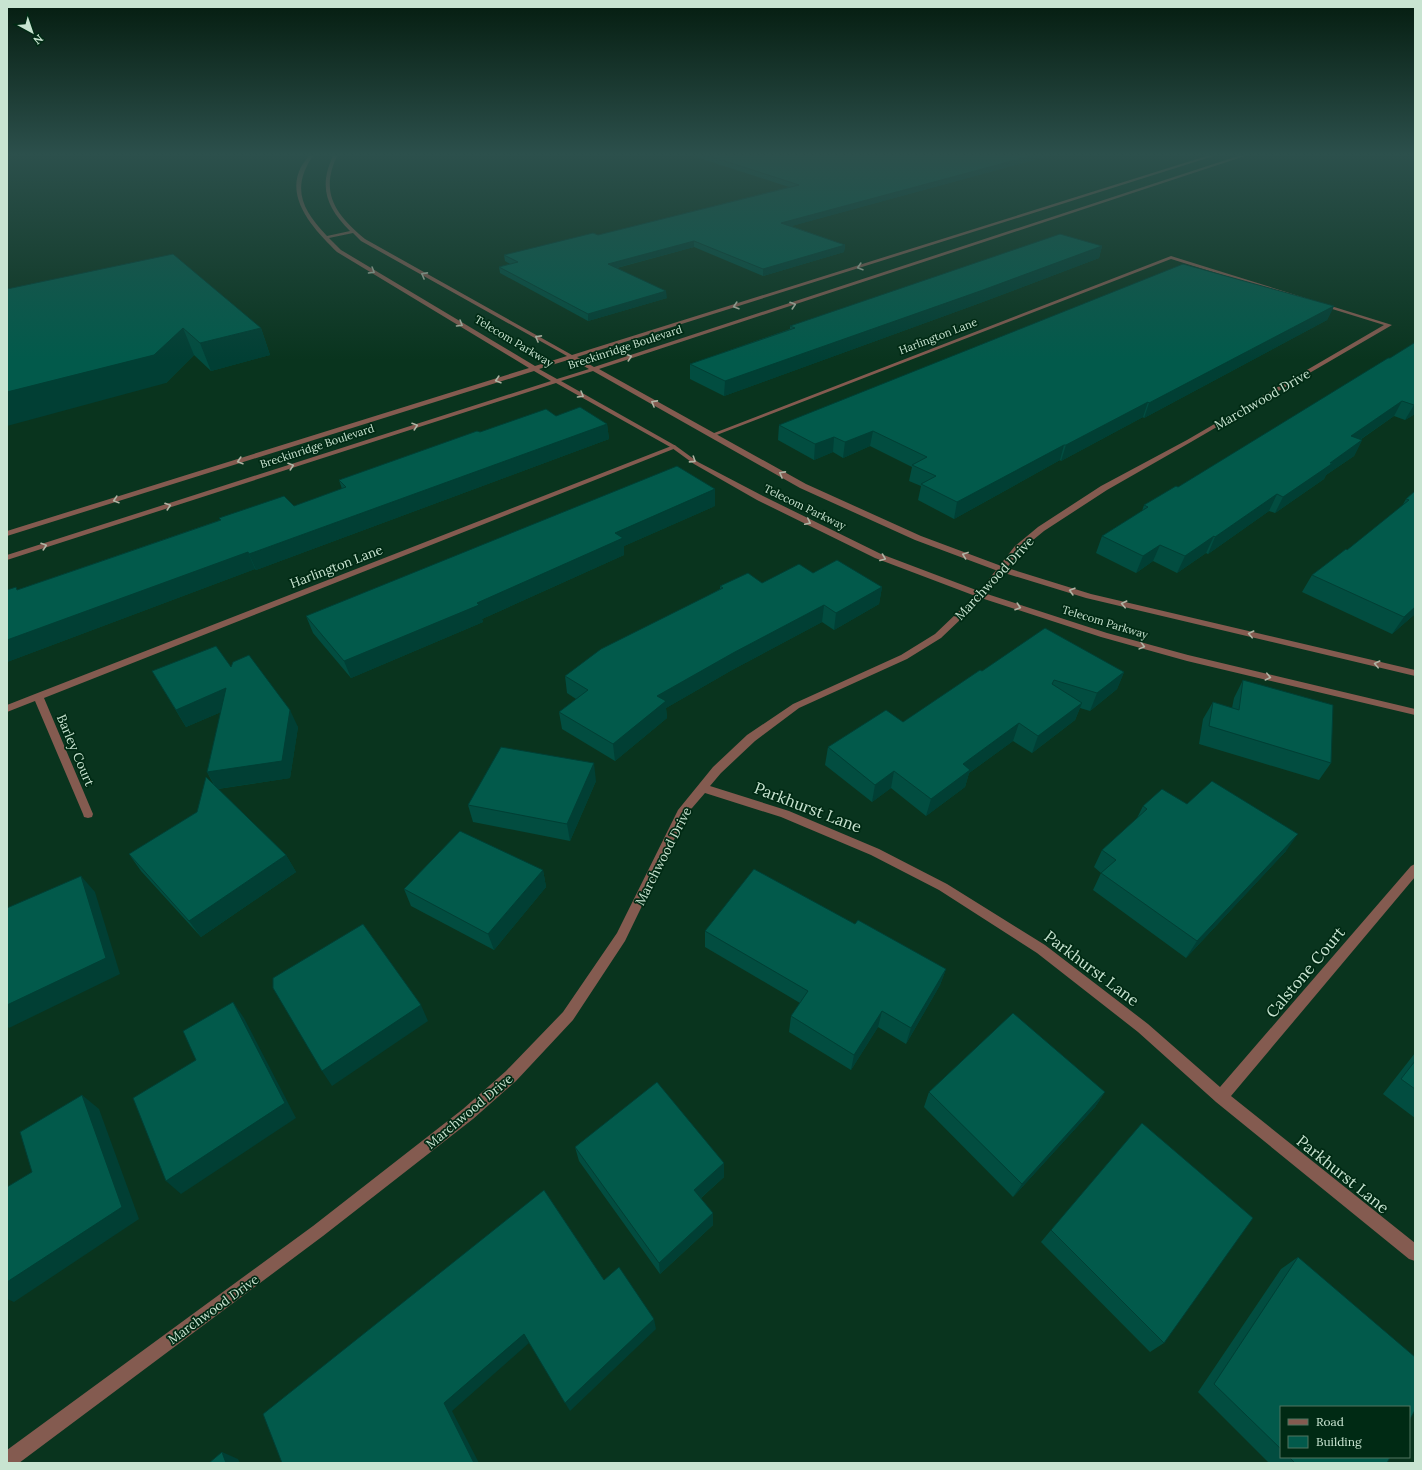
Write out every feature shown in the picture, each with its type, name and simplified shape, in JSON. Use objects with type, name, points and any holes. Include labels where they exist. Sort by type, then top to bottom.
[{"type":"street","name":"Telecom Parkway","points":[[314,223],[325,238],[339,251],[535,368],[674,447],[696,463],[760,498],[878,556],[981,595],[1119,640],[1187,658],[1415,712]]},
{"type":"street","name":"Telecom Parkway","points":[[343,223],[373,247],[803,486],[918,538],[1001,569],[1089,596],[1415,672]]},
{"type":"street","name":"Breckinridge Boulevard","points":[[7,534],[1001,223]]},
{"type":"street","name":"Breckinridge Boulevard","points":[[7,558],[1041,223]]},
{"type":"street","points":[[325,238],[353,232]]},
{"type":"street","points":[[894,256],[902,258]]},
{"type":"street","name":"Harlington Lane","points":[[712,435],[1171,256]]},
{"type":"street","name":"Marchwood Drive","points":[[7,1461],[318,1231],[468,1114],[511,1076],[568,1016],[621,937],[682,813],[717,770],[751,738],[796,706],[904,657],[938,636],[981,595],[1018,548],[1041,529],[1104,488],[1189,441],[1389,324],[1171,256]]},
{"type":"street","points":[[909,261],[916,264]]},
{"type":"street","name":"Harlington Lane","points":[[7,708],[674,447]]},
{"type":"street","name":"Barley Court","points":[[38,696],[88,814]]},
{"type":"street","name":"Parkhurst Lane","points":[[702,788],[785,814],[875,852],[943,887],[1041,949],[1143,1028],[1221,1097],[1415,1253]]},
{"type":"street","name":"Calstone Court","points":[[1221,1097],[1415,870]]},
{"type":"building","points":[[648,223],[782,223],[781,223],[845,245],[763,269],[694,241],[608,264],[666,291],[588,314],[499,267],[518,262],[504,255],[593,233],[598,235]]},
{"type":"building","points":[[1060,234],[1102,246],[983,290],[725,381],[690,364],[795,328],[790,326]]},
{"type":"building","points":[[173,254],[261,328],[200,343],[183,328],[154,355],[7,392],[7,289]]},
{"type":"building","points":[[1183,264],[1334,306],[1149,403],[1148,402],[1064,445],[957,502],[921,484],[936,476],[912,465],[927,457],[873,431],[845,442],[834,437],[815,444],[779,425]]},
{"type":"building","points":[[1414,343],[1415,404],[1402,401],[1351,436],[1362,440],[1330,463],[1333,463],[1283,497],[1277,494],[1185,556],[1160,545],[1143,556],[1102,536],[1148,507],[1144,505],[1176,486],[1178,487]]},
{"type":"building","points":[[580,407],[607,424],[7,640],[7,590],[16,587],[17,590],[221,520],[219,518],[284,496],[294,506],[346,487],[339,480],[477,431],[480,432],[546,409],[556,416]]},
{"type":"building","points":[[677,466],[715,489],[615,533],[623,538],[477,603],[479,605],[344,661],[306,616]]},
{"type":"building","points":[[1415,491],[1415,607],[1404,617],[1312,575],[1346,549],[1347,550],[1409,500],[1406,499]]},
{"type":"building","points":[[837,560],[882,587],[836,613],[824,605],[733,653],[657,696],[666,701],[613,744],[559,712],[588,690],[565,676],[601,649],[723,588],[720,586],[748,573],[762,583],[799,564],[813,573]]},
{"type":"building","points":[[1045,628],[1124,672],[1097,693],[1054,680],[1052,684],[1082,703],[1038,736],[1019,723],[963,764],[970,770],[931,799],[894,771],[875,785],[828,747],[886,710],[903,722]]},
{"type":"building","points":[[216,646],[231,667],[233,662],[249,655],[290,710],[282,761],[207,772],[226,688],[176,710],[152,671]]},
{"type":"building","points":[[1243,680],[1333,705],[1331,763],[1209,726],[1213,702],[1239,710]]},
{"type":"building","points":[[501,747],[594,763],[567,824],[468,805]]},
{"type":"building","points":[[206,777],[286,855],[189,921],[129,854],[197,812]]},
{"type":"building","points":[[1212,781],[1298,834],[1197,941],[1101,873],[1116,860],[1102,850],[1147,809],[1143,806],[1162,789],[1187,804]]},
{"type":"building","points":[[460,831],[543,870],[488,934],[404,889]]},
{"type":"building","points":[[754,869],[855,924],[858,920],[946,969],[911,1028],[882,1011],[854,1055],[791,1016],[808,991],[705,931]]},
{"type":"building","points":[[81,876],[106,958],[7,1005],[7,908]]},
{"type":"building","points":[[363,924],[421,1005],[322,1071],[273,988],[273,978]]},
{"type":"building","points":[[233,1002],[285,1103],[166,1181],[133,1098],[196,1060],[183,1031]]},
{"type":"building","points":[[1013,1013],[1105,1092],[1022,1184],[929,1092]]},
{"type":"building","points":[[1415,1061],[1415,1089],[1401,1079]]},
{"type":"building","points":[[657,1082],[724,1163],[694,1190],[713,1213],[659,1263],[575,1147]]},
{"type":"building","points":[[82,1095],[122,1207],[7,1282],[7,1187],[32,1172],[20,1132]]},
{"type":"building","points":[[1142,1123],[1253,1218],[1164,1343],[1051,1230]]},
{"type":"building","points":[[544,1190],[604,1280],[619,1267],[654,1319],[565,1403],[524,1334],[444,1403],[474,1463],[282,1463],[263,1414]]},
{"type":"building","points":[[1298,1257],[1415,1357],[1415,1410],[1410,1419],[1410,1406],[1280,1406],[1280,1448],[1214,1384]]},
{"type":"building","points":[[222,1452],[226,1463],[209,1463]]},
{"type":"building","points":[[1290,1458],[1390,1458],[1387,1463],[1295,1463]]}]
